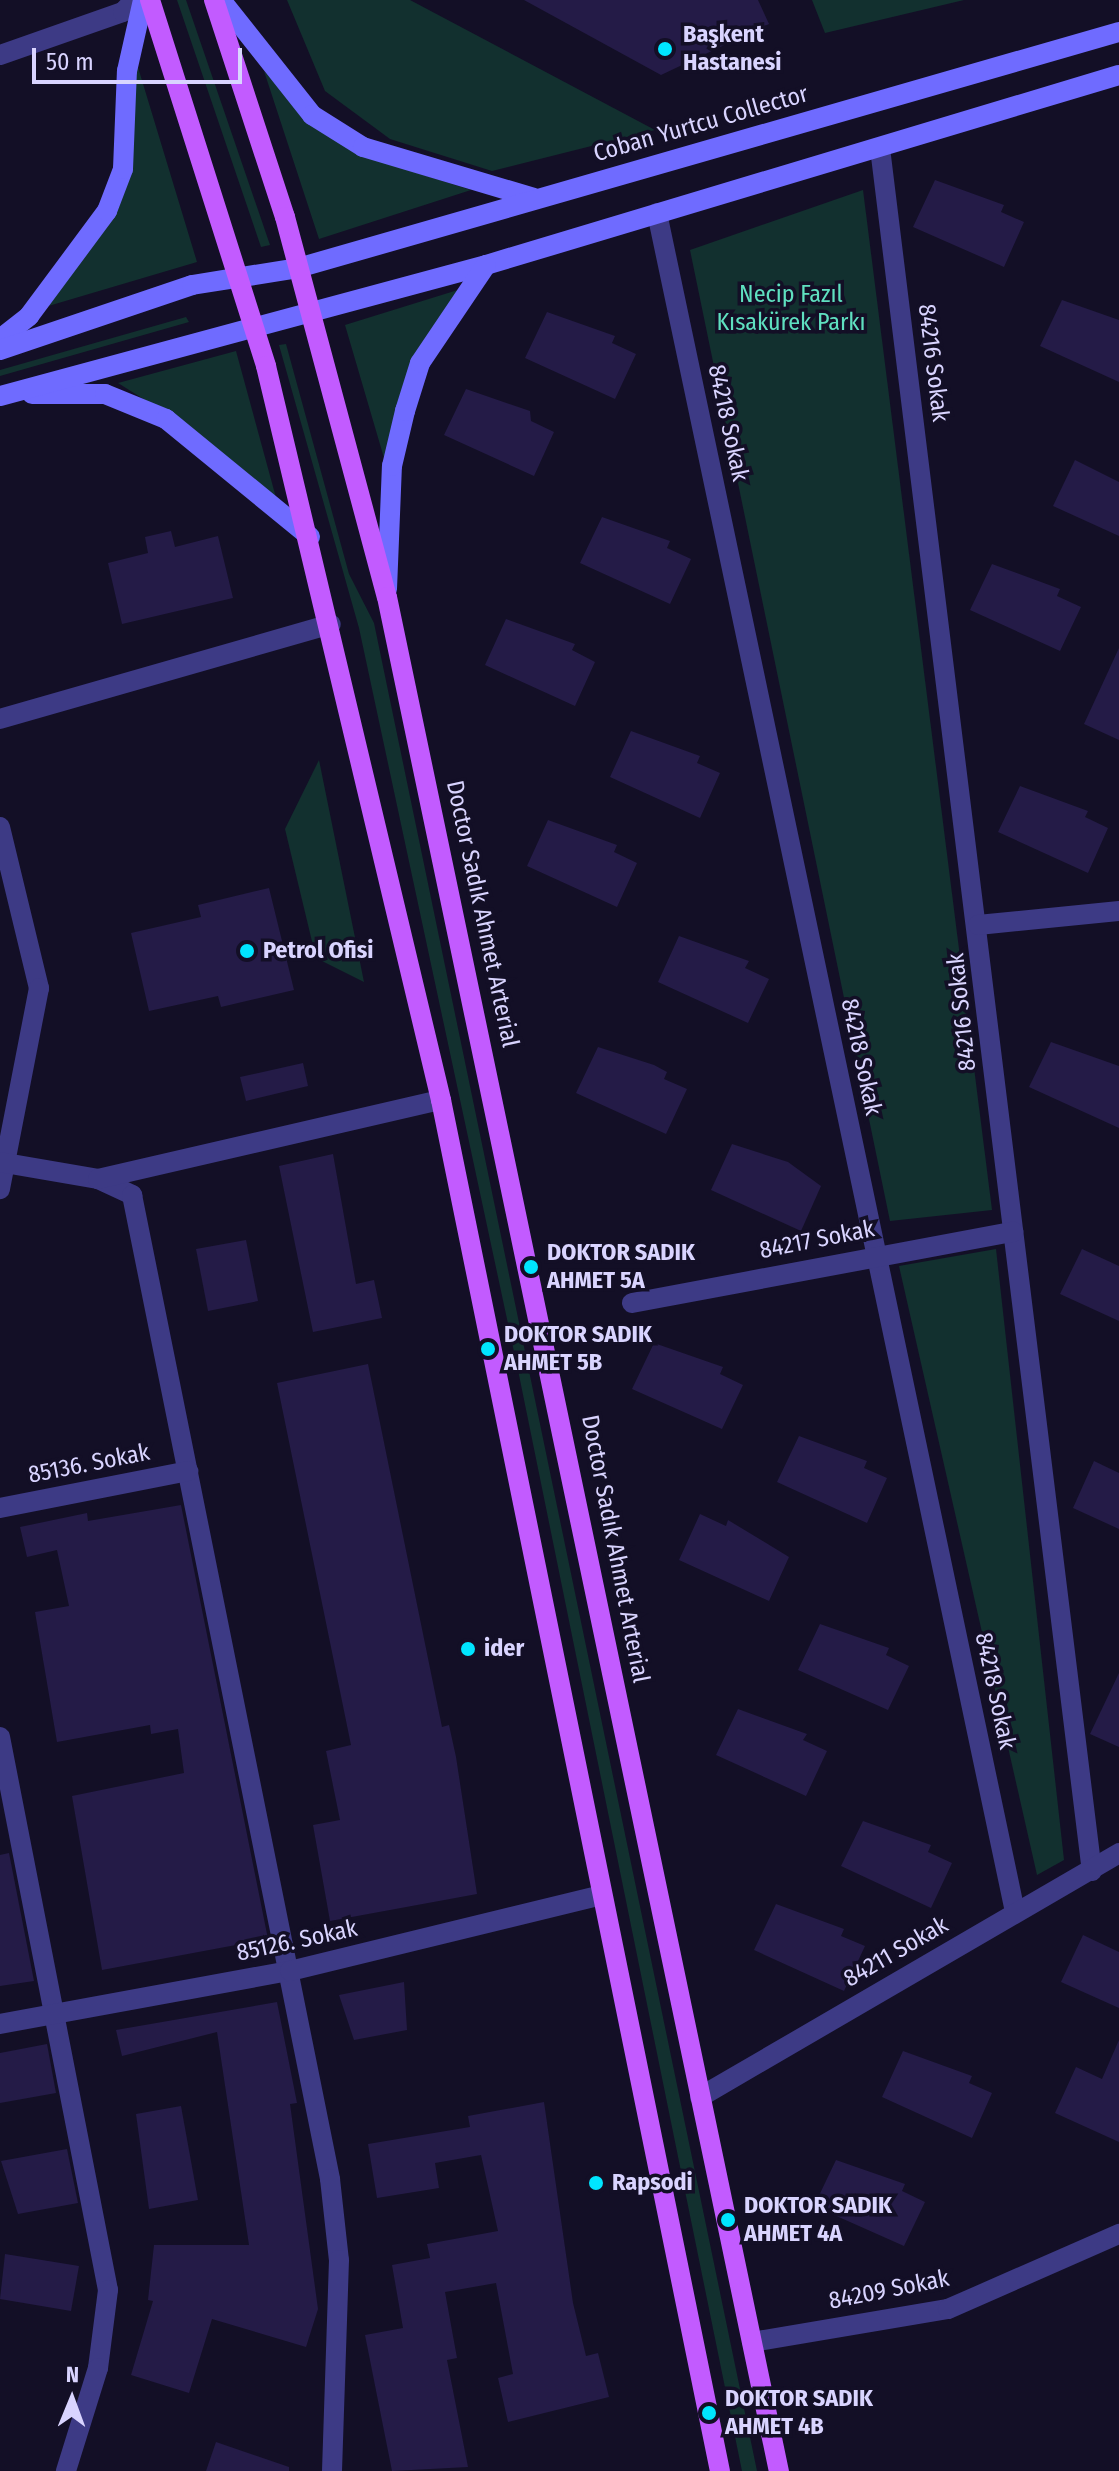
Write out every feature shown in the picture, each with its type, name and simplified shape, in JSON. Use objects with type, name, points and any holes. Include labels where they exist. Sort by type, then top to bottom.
[{"type":"main road","points":[[0,339],[29,316],[107,211],[123,169],[127,71],[143,0]]},
{"type":"main road","points":[[150,0],[240,279],[310,537],[441,1100],[720,2471]]},
{"type":"main road","points":[[214,0],[298,268]]},
{"type":"main road","points":[[221,0],[312,115],[363,147],[473,184],[538,199]]},
{"type":"main road","name":"Coban Yurtcu Collector","points":[[0,350],[192,285],[298,268],[1119,32]]},
{"type":"main road","points":[[4,395],[486,265],[1119,75]]},
{"type":"main road","points":[[387,597],[392,466],[405,411],[420,363],[486,265]]},
{"type":"main road","name":"Doctor Sadık Ahmet Arterial","points":[[298,268],[387,597],[779,2471]]},
{"type":"main road","points":[[4,395],[105,394],[166,419],[310,537]]},
{"type":"street","points":[[0,55],[123,12],[134,0]]},
{"type":"street","name":"84216 Sokak","points":[[880,148],[1092,1871]]},
{"type":"street","name":"84218 Sokak","points":[[657,213],[1015,1912]]},
{"type":"street","points":[[0,719],[331,624]]},
{"type":"street","points":[[0,827],[39,988],[0,1189]]},
{"type":"street","points":[[978,925],[1119,911]]},
{"type":"street","points":[[98,1179],[441,1100]]},
{"type":"street","points":[[3,1162],[98,1179],[132,1195],[290,1971],[339,2260],[332,2471]]},
{"type":"street","name":"84217 Sokak","points":[[632,1303],[876,1254],[1013,1232]]},
{"type":"street","name":"85136. Sokak","points":[[0,1508],[188,1471]]},
{"type":"street","points":[[0,1737],[52,2014],[61,2031],[108,2290],[98,2368],[66,2471]]},
{"type":"street","name":"84211 Sokak","points":[[700,2097],[1119,1853]]},
{"type":"street","name":"85126. Sokak","points":[[0,2024],[290,1971],[602,1895]]},
{"type":"street","name":"84209 Sokak","points":[[752,2342],[948,2309],[1119,2234]]},
{"type":"green space","points":[[177,0],[186,0],[270,245],[261,247]]},
{"type":"green space","points":[[287,0],[410,0],[655,130],[492,171],[390,139],[325,91]]},
{"type":"green space","points":[[812,0],[964,0],[825,33]]},
{"type":"green space","points":[[137,64],[197,262],[45,307],[108,226]]},
{"type":"green space","points":[[264,71],[311,121],[379,161],[471,190],[319,239]]},
{"type":"green space","name":"Necip Fazıl Kısakürek Parkı","points":[[863,190],[992,1210],[890,1221],[690,250]]},
{"type":"green space","points":[[461,289],[415,356],[384,458],[345,325]]},
{"type":"green space","points":[[186,317],[189,322],[0,376],[0,370]]},
{"type":"green space","points":[[286,344],[349,574],[374,623],[757,2471],[742,2471],[519,1375],[359,628],[279,345]]},
{"type":"green space","points":[[236,351],[278,505],[199,434],[118,383]]},
{"type":"green space","points":[[319,760],[364,982],[316,958],[285,829]]},
{"type":"green space","points":[[996,1249],[1064,1860],[1037,1875],[899,1266]]},
{"type":"building","name":"Başkent Hastanesi","points":[[524,0],[758,0],[769,24],[661,75]]},
{"type":"building","points":[[935,180],[1004,205],[1001,212],[1024,222],[1004,267],[913,227]]},
{"type":"building","points":[[1062,300],[1119,320],[1119,382],[1040,346]]},
{"type":"building","points":[[547,312],[615,336],[612,343],[636,354],[615,399],[525,358]]},
{"type":"building","points":[[466,389],[530,411],[531,421],[554,432],[534,476],[444,435]]},
{"type":"building","points":[[1075,460],[1119,482],[1119,536],[1053,506]]},
{"type":"building","points":[[602,517],[670,541],[667,548],[691,559],[670,604],[580,563]]},
{"type":"building","points":[[171,531],[175,547],[218,536],[233,598],[122,624],[108,563],[148,553],[145,537]]},
{"type":"building","points":[[992,564],[1060,589],[1057,596],[1081,607],[1060,651],[970,610]]},
{"type":"building","points":[[506,619],[575,644],[572,650],[595,662],[575,706],[485,665]]},
{"type":"building","points":[[1119,648],[1119,740],[1084,724]]},
{"type":"building","points":[[631,731],[700,756],[697,763],[720,773],[700,818],[610,777]]},
{"type":"building","points":[[1020,786],[1088,811],[1085,817],[1108,828],[1088,873],[998,832]]},
{"type":"building","points":[[548,820],[617,845],[614,852],[637,863],[617,907],[527,866]]},
{"type":"building","points":[[269,888],[294,990],[221,1007],[218,996],[149,1011],[131,933],[201,917],[198,905]]},
{"type":"building","points":[[679,936],[749,961],[745,968],[769,979],[748,1023],[658,982]]},
{"type":"building","points":[[1051,1042],[1119,1066],[1119,1128],[1029,1087]]},
{"type":"building","points":[[598,1047],[654,1065],[667,1072],[664,1079],[687,1089],[666,1134],[576,1093]]},
{"type":"building","points":[[303,1063],[308,1086],[246,1101],[240,1077]]},
{"type":"building","points":[[732,1144],[788,1162],[821,1186],[801,1231],[711,1190]]},
{"type":"building","points":[[333,1154],[356,1284],[374,1280],[382,1318],[313,1332],[279,1166]]},
{"type":"building","points":[[246,1240],[258,1301],[208,1311],[196,1249]]},
{"type":"building","points":[[1082,1249],[1119,1266],[1119,1321],[1060,1294]]},
{"type":"building","points":[[654,1343],[723,1367],[720,1374],[743,1385],[722,1429],[632,1389]]},
{"type":"building","points":[[368,1364],[442,1727],[449,1725],[456,1757],[477,1894],[330,1921],[313,1825],[340,1820],[326,1751],[351,1745],[277,1383]]},
{"type":"building","points":[[799,1436],[867,1461],[864,1468],[887,1478],[867,1523],[777,1482]]},
{"type":"building","points":[[1094,1461],[1119,1473],[1119,1529],[1073,1508]]},
{"type":"building","points":[[181,1505],[268,1939],[102,1970],[72,1796],[184,1773],[178,1729],[151,1734],[150,1725],[57,1742],[35,1612],[69,1606],[57,1550],[27,1557],[20,1527],[87,1513],[88,1521]]},
{"type":"building","points":[[700,1514],[726,1526],[728,1520],[789,1557],[769,1601],[679,1560]]},
{"type":"building","points":[[820,1624],[889,1648],[886,1655],[909,1666],[888,1710],[798,1670]]},
{"type":"building","points":[[1119,1673],[1119,1747],[1090,1734]]},
{"type":"building","points":[[738,1709],[807,1734],[803,1740],[827,1751],[806,1796],[716,1755]]},
{"type":"building","points":[[863,1821],[931,1845],[928,1852],[952,1863],[931,1908],[841,1866]]},
{"type":"building","points":[[9,1853],[34,1981],[0,1986],[0,1855]]},
{"type":"building","points":[[776,1904],[844,1929],[841,1936],[865,1946],[844,1991],[754,1950]]},
{"type":"building","points":[[1083,1935],[1119,1952],[1119,2008],[1061,1982]]},
{"type":"building","points":[[404,1982],[407,2030],[354,2040],[339,1995]]},
{"type":"building","points":[[277,2002],[297,2103],[290,2104],[318,2309],[306,2347],[212,2319],[189,2393],[131,2375],[153,2301],[148,2300],[154,2245],[249,2245],[217,2032],[122,2056],[116,2030]]},
{"type":"building","points":[[1119,2040],[1119,2142],[1055,2113],[1076,2067],[1102,2079]]},
{"type":"building","points":[[47,2044],[56,2093],[0,2103],[0,2053]]},
{"type":"building","points":[[903,2051],[972,2076],[969,2083],[992,2093],[972,2138],[882,2097]]},
{"type":"building","points":[[544,2102],[573,2303],[586,2356],[598,2353],[609,2397],[508,2422],[498,2378],[513,2374],[496,2283],[445,2292],[457,2358],[447,2360],[468,2467],[392,2471],[365,2335],[403,2328],[392,2265],[430,2258],[427,2244],[498,2231],[481,2155],[435,2163],[439,2188],[377,2198],[368,2144],[470,2127],[468,2116]]},
{"type":"building","points":[[181,2106],[198,2200],[149,2209],[136,2114]]},
{"type":"building","points":[[67,2149],[78,2203],[18,2214],[1,2161]]},
{"type":"building","points":[[836,2160],[905,2184],[902,2191],[925,2202],[904,2246],[814,2206]]},
{"type":"building","points":[[5,2254],[79,2266],[71,2311],[0,2299]]},
{"type":"building","points":[[216,2442],[289,2467],[289,2471],[206,2471]]},
{"type":"place","name":"Başkent Hastanesi","points":[[665,49]]},
{"type":"place","name":"Petrol Ofisi","points":[[247,951]]},
{"type":"place","name":"DOKTOR SADIK AHMET 5A","points":[[531,1267]]},
{"type":"place","name":"DOKTOR SADIK AHMET 5B","points":[[488,1349]]},
{"type":"place","name":"ider","points":[[468,1649]]},
{"type":"place","name":"Rapsodi","points":[[596,2183]]},
{"type":"place","name":"DOKTOR SADIK AHMET 4A","points":[[728,2220]]},
{"type":"place","name":"DOKTOR SADIK AHMET 4B","points":[[709,2413]]}]
